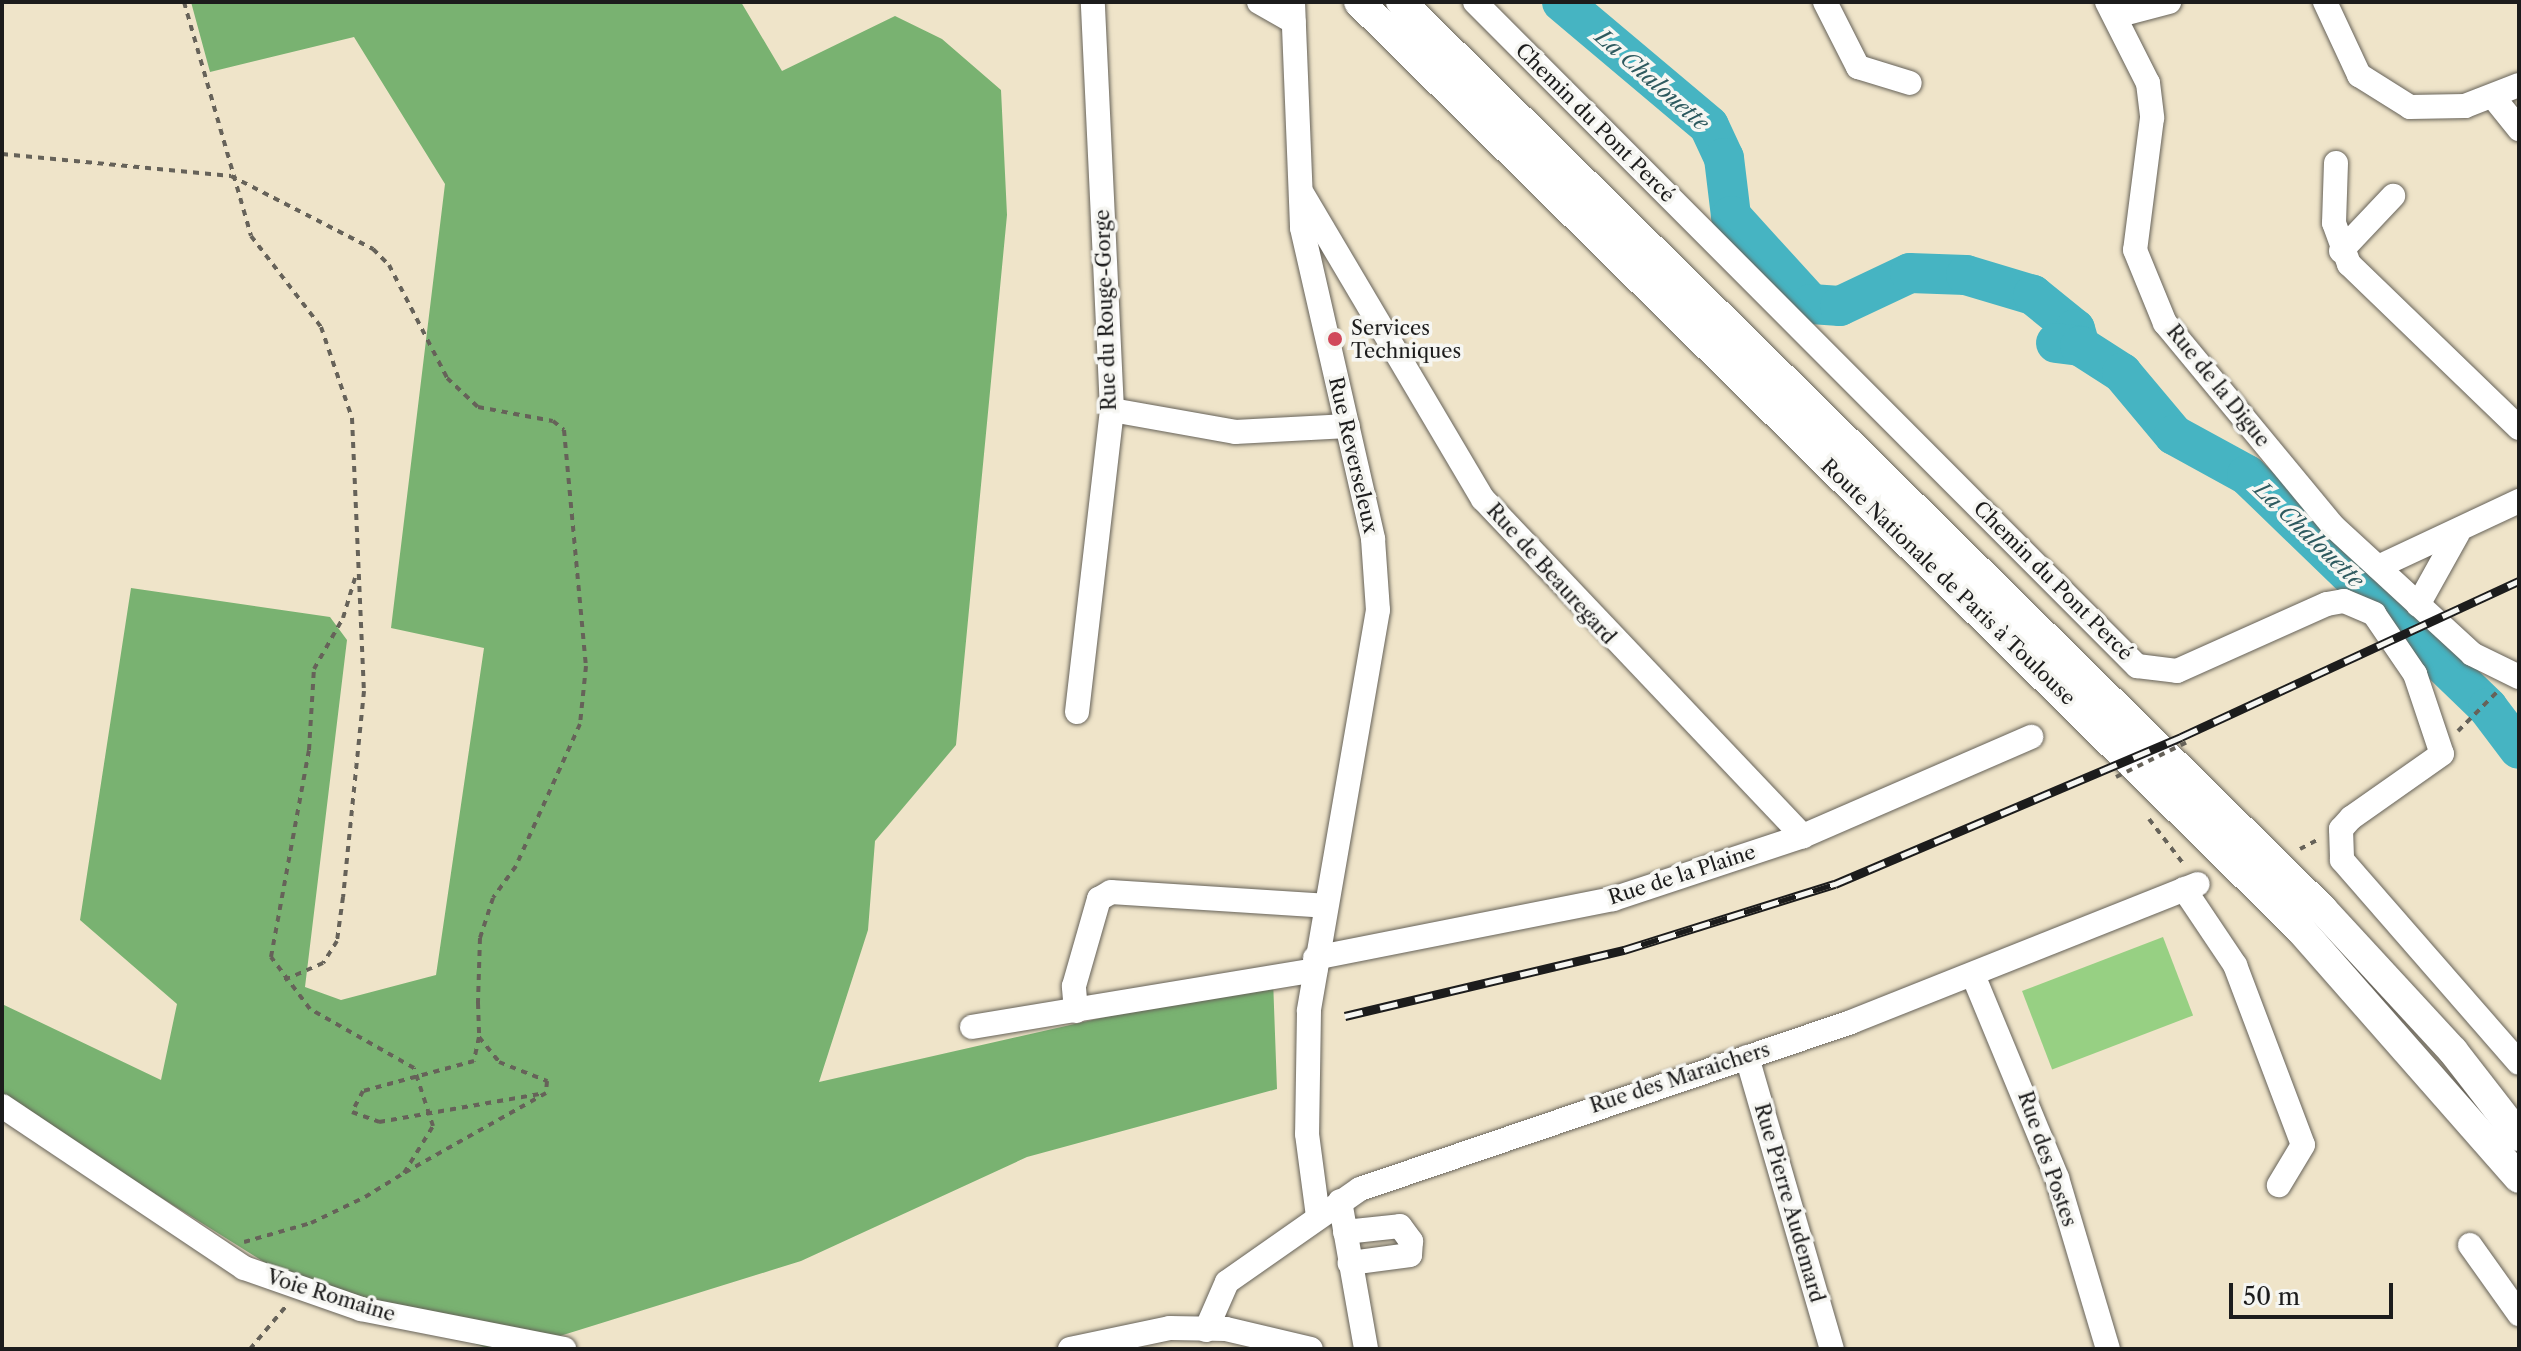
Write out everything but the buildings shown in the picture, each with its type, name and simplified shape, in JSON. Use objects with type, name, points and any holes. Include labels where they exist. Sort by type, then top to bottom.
[{"type":"main road","name":"Route Nationale de Paris à Toulouse","points":[[1359,2],[2301,930],[2519,1178]]},
{"type":"main road","name":"Route Nationale de Paris à Toulouse","points":[[1401,2],[2322,909],[2453,1051],[2519,1136]]},
{"type":"street","name":"Rue du Rouge-Gorge","points":[[1077,712],[1112,410],[1093,2]]},
{"type":"street","points":[[1259,2],[1293,12]]},
{"type":"street","name":"Chemin du Pont Percé","points":[[1475,2],[2137,666],[2177,671],[2327,604],[2344,601],[2374,614],[2415,674],[2443,741],[2433,763],[2351,818]]},
{"type":"street","points":[[1825,2],[1858,67],[1910,83]]},
{"type":"street","points":[[2112,9],[2169,2]]},
{"type":"street","points":[[2325,2],[2341,48],[2380,93],[2437,109],[2494,98],[2519,85]]},
{"type":"street","name":"Rue de la Digue","points":[[2112,9],[2148,83],[2152,118],[2136,218],[2141,278],[2175,335],[2333,526],[2482,662],[2508,681]]},
{"type":"street","name":"Rue Reverseleux","points":[[1293,12],[1301,191],[1319,313],[1373,539],[1378,610],[1315,964],[1307,1134],[1318,1216]]},
{"type":"street","points":[[2494,98],[2519,129]]},
{"type":"street","points":[[2336,163],[2334,223],[2341,251],[2519,428]]},
{"type":"street","name":"Rue de Beauregard","points":[[1301,191],[1430,420],[1523,547],[1803,836]]},
{"type":"street","points":[[2341,251],[2393,196]]},
{"type":"street","points":[[1319,313],[1359,296]]},
{"type":"street","points":[[1112,410],[1235,432],[1348,426]]},
{"type":"street","points":[[2378,567],[2458,533],[2519,501]]},
{"type":"street","points":[[2418,605],[2458,533]]},
{"type":"street","name":"Rue de la Plaine","points":[[972,1027],[1076,1011],[1315,964],[1613,899],[1803,836],[2031,737]]},
{"type":"street","points":[[2351,818],[2338,845],[2349,875],[2519,1063]]},
{"type":"street","name":"Rue des Maraichers","points":[[1206,1330],[1227,1282],[1340,1201],[1465,1150],[1747,1057],[1973,975],[2191,887],[2235,965],[2303,1145],[2279,1185]]},
{"type":"street","points":[[1076,1011],[1074,986],[1099,899],[1151,892],[1325,906]]},
{"type":"street","name":"Rue des Postes","points":[[1973,975],[2057,1178],[2108,1349]]},
{"type":"street","name":"Rue Pierre Audemard","points":[[1747,1057],[1832,1349]]},
{"type":"street","name":"Voie Romaine","points":[[2,1106],[214,1248],[298,1291],[537,1347],[564,1349]]},
{"type":"street","points":[[1340,1201],[1366,1349]]},
{"type":"street","points":[[1345,1232],[1400,1226],[1411,1241],[1410,1255],[1350,1263]]},
{"type":"street","points":[[2470,1245],[2519,1314]]},
{"type":"street","points":[[1070,1349],[1134,1332],[1206,1330],[1311,1349]]},
{"type":"path","points":[[184,2],[231,176],[251,236],[330,346],[352,418],[356,573],[364,691],[337,941],[323,963],[284,980]]},
{"type":"path","points":[[2,154],[231,176],[373,249],[389,265],[447,378],[478,407],[553,421],[564,430],[586,666],[580,724],[516,866],[493,898],[480,938],[479,1037],[474,1061],[363,1091],[352,1112],[379,1122],[546,1093]]},
{"type":"path","points":[[356,573],[343,618],[314,669],[309,750],[271,957],[284,980],[310,1009],[417,1076],[433,1112],[428,1142],[404,1173]]},
{"type":"path","points":[[2473,719],[2508,681]]},
{"type":"path","points":[[2116,777],[2187,742]]},
{"type":"path","points":[[2291,841],[2301,850],[2351,818]]},
{"type":"path","points":[[479,1037],[499,1062],[547,1081],[546,1093]]},
{"type":"path","points":[[214,1248],[311,1223],[546,1093]]},
{"type":"path","points":[[250,1349],[298,1291]]},
{"type":"green space","points":[[191,2],[741,2],[782,71],[895,16],[942,39],[1001,90],[1007,215],[956,745],[875,841],[868,930],[819,1082],[1273,979],[1277,1089],[1027,1157],[801,1261],[518,1349],[490,1349],[296,1282],[2,1098],[2,1004],[161,1080],[177,1004],[80,920],[131,588],[330,617],[347,640],[305,987],[341,1000],[436,975],[484,648],[391,628],[445,184],[354,37],[210,72]]},
{"type":"green space","points":[[2163,937],[2193,1015],[2052,1070],[2022,991]]},
{"type":"waterway","name":"La Chalouette","points":[[1562,2],[1709,126],[1724,158],[1731,216],[1811,304],[1840,306],[1910,273],[1966,275],[2033,295],[2075,329],[2080,346]]},
{"type":"waterway","name":"La Chalouette","points":[[2056,343],[2080,346],[2122,373],[2174,435],[2247,475],[2488,708],[2519,749]]},
{"type":"railway","points":[[1345,1016],[1624,950],[1835,884],[2181,737],[2519,581]]},
{"type":"place","name":"Services Techniques","points":[[1335,339]]}]
